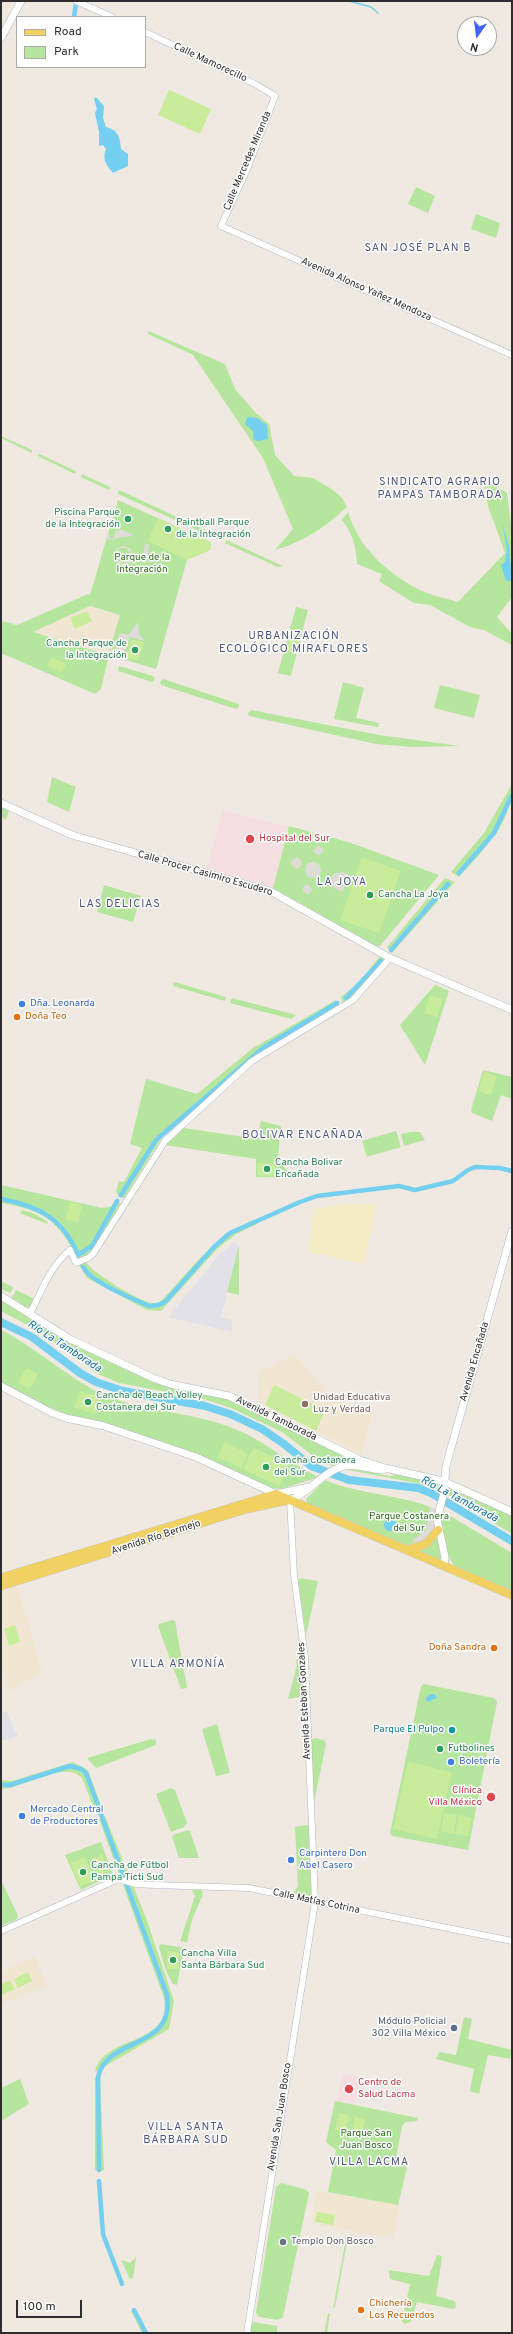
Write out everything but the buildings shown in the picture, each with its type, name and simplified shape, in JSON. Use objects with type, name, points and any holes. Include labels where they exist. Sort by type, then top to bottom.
[{"type":"main road","points":[[1,38],[21,1]]},
{"type":"main road","name":"Calle Procer Casimiro Escudero","points":[[1,803],[72,835],[270,891],[390,958],[512,1010]]},
{"type":"main road","name":"Avenida Encañada","points":[[438,1530],[439,1510],[444,1493],[443,1481],[446,1466],[512,1231]]},
{"type":"main road","name":"Avenida Tamborada","points":[[1,1296],[70,1339],[153,1378],[170,1384],[229,1396],[360,1460],[385,1468],[443,1481],[512,1512]]},
{"type":"main road","points":[[1,1386],[52,1413],[66,1418],[104,1426],[196,1457],[276,1494],[512,1595]]},
{"type":"main road","name":"Avenida Río Bermejo","points":[[1,1586],[246,1509],[300,1497],[309,1487],[341,1467],[356,1466],[381,1471],[385,1468]]},
{"type":"main road","name":"Avenida Río Bermejo","points":[[1,1578],[276,1494],[309,1487]]},
{"type":"main road","points":[[407,1550],[426,1544],[438,1530]]},
{"type":"main road","points":[[438,1530],[445,1558],[444,1566]]},
{"type":"street","points":[[76,1],[110,16]]},
{"type":"street","name":"Calle Mamorecillo","points":[[146,32],[255,84],[274,96]]},
{"type":"street","name":"Calle Mercedes Miranda","points":[[221,226],[248,167],[274,96]]},
{"type":"street","name":"Avenida Alonso Yañez Mendoza","points":[[221,226],[512,355]]},
{"type":"street","points":[[30,1313],[54,1265],[70,1250],[76,1263],[88,1258],[92,1254],[166,1141],[261,1054],[354,1000],[390,958]]},
{"type":"street","name":"Avenida Esteban Gonzales","points":[[290,1500],[294,1575],[305,1658],[315,1902]]},
{"type":"street","name":"Calle Matías Cotrina","points":[[1,1931],[120,1880],[131,1883],[249,1888],[512,1941]]},
{"type":"street","name":"Avenida San Juan Bosco","points":[[247,2333],[315,1902]]},
{"type":"shaded area","points":[[120,529],[132,534],[132,536],[121,537],[113,540],[106,539],[107,534],[110,535],[109,538],[113,539],[116,530],[119,531]]},
{"type":"shaded area","points":[[145,543],[149,545],[147,563],[142,562]]},
{"type":"shaded area","points":[[123,546],[130,548],[133,557],[130,563],[123,565],[116,562],[114,554],[117,548]],"holes":[[[119,548],[126,548],[131,553],[131,558],[127,563],[122,563],[117,560],[116,554]]]},
{"type":"shaded area","points":[[90,606],[120,615],[109,655],[33,632]]},
{"type":"shaded area","points":[[138,622],[139,634],[145,641],[130,637],[122,659],[109,655],[111,647],[113,648],[111,654],[114,655],[119,635],[122,633],[128,635]]},
{"type":"shaded area","name":"Hospital del Sur","points":[[222,810],[288,827],[273,887],[207,869]]},
{"type":"shaded area","points":[[318,845],[324,850],[319,856],[313,851]]},
{"type":"shaded area","points":[[297,857],[301,860],[302,864],[296,869],[290,863]]},
{"type":"shaded area","points":[[310,862],[316,862],[321,867],[319,876],[316,878],[310,878],[305,873],[305,867]]},
{"type":"shaded area","points":[[342,872],[348,874],[343,892],[334,888],[330,882],[333,874]]},
{"type":"shaded area","points":[[307,884],[313,889],[308,895],[302,890]]},
{"type":"shaded area","points":[[235,1242],[239,1246],[221,1317],[232,1320],[232,1332],[168,1317],[219,1255]]},
{"type":"shaded area","name":"Unidad Educativa Luz y Verdad","points":[[294,1355],[333,1396],[354,1407],[372,1413],[362,1454],[259,1402],[259,1372]]},
{"type":"shaded area","points":[[430,1507],[435,1509],[435,1529],[428,1539],[413,1546],[414,1539],[426,1530]]},
{"type":"shaded area","points":[[13,1587],[18,1588],[42,1672],[10,1691],[1,1664],[1,1590]]},
{"type":"shaded area","points":[[6,1711],[18,1736],[2,1741],[1,1713]]},
{"type":"shaded area","points":[[164,1860],[169,1865],[164,1870],[159,1865]]},
{"type":"shaded area","points":[[33,1957],[36,1959],[47,1985],[1,2005],[1,1972]]},
{"type":"shaded area","name":"Centro de Salud Lacma","points":[[345,2074],[361,2077],[355,2105],[337,2101],[342,2076]]},
{"type":"shaded area","points":[[318,2191],[400,2205],[393,2238],[313,2224],[311,2220]]},
{"type":"green space","points":[[169,90],[211,109],[200,134],[158,115]]},
{"type":"green space","points":[[416,187],[435,196],[428,213],[408,204]]},
{"type":"green space","points":[[476,214],[500,223],[496,238],[471,229]]},
{"type":"green space","points":[[148,331],[225,364],[235,389],[256,413],[269,424],[275,455],[294,476],[313,478],[333,490],[342,498],[347,507],[314,533],[295,543],[275,550],[293,529],[263,458],[193,355],[148,334]]},
{"type":"green space","points":[[1,436],[32,450],[32,453],[1,438]]},
{"type":"green space","points":[[39,454],[76,471],[75,474],[38,456]]},
{"type":"green space","points":[[82,474],[110,487],[109,490],[81,477]]},
{"type":"green space","points":[[483,478],[507,493],[512,532],[512,597],[497,617],[512,634],[512,645],[484,630],[470,627],[430,605],[414,603],[379,581],[382,574],[357,564],[353,540],[349,530],[342,520],[348,512],[359,537],[367,548],[386,568],[397,576],[425,592],[458,602],[505,553],[488,506]]},
{"type":"green space","points":[[119,490],[216,535],[219,540],[118,494]]},
{"type":"green space","name":"Parque de la Integración","points":[[118,500],[210,542],[211,544],[210,550],[187,560],[156,669],[109,655],[101,689],[95,694],[1,653],[1,621],[17,625],[88,594],[90,595]],"holes":[[[90,606],[120,615],[108,655],[33,632]]]},
{"type":"green space","name":"Paintball Parque de la Integración","points":[[158,518],[210,542],[210,550],[187,560],[148,541]]},
{"type":"green space","points":[[226,540],[283,566],[278,567],[225,543]]},
{"type":"green space","points":[[296,607],[308,610],[291,676],[278,673]]},
{"type":"green space","points":[[87,611],[92,621],[75,629],[70,618]]},
{"type":"green space","points":[[291,632],[300,634],[295,653],[287,651]]},
{"type":"green space","name":"Cancha Parque de la Integración","points":[[132,639],[144,642],[138,661],[127,657]]},
{"type":"green space","points":[[51,657],[66,664],[62,673],[47,666]]},
{"type":"green space","points":[[119,666],[153,676],[155,679],[152,682],[118,671]]},
{"type":"green space","points":[[163,679],[239,704],[239,707],[236,709],[161,685],[160,682]]},
{"type":"green space","points":[[343,682],[364,688],[356,718],[379,723],[378,727],[334,719]]},
{"type":"green space","points":[[440,685],[480,695],[474,718],[434,708]]},
{"type":"green space","points":[[251,710],[379,735],[460,746],[413,747],[376,744],[249,716],[248,713]]},
{"type":"green space","points":[[52,777],[76,787],[69,812],[47,802]]},
{"type":"green space","points":[[512,784],[511,798],[507,811],[502,824],[495,835],[459,877],[451,872],[484,833]]},
{"type":"green space","points":[[1,806],[9,810],[6,820],[1,817]]},
{"type":"green space","points":[[289,826],[351,843],[439,875],[380,946],[376,946],[273,888]]},
{"type":"green space","name":"Cancha La Joya","points":[[362,857],[401,871],[379,933],[340,920]]},
{"type":"green space","points":[[445,878],[455,882],[392,953],[387,947]]},
{"type":"green space","points":[[104,885],[141,896],[133,922],[97,912]]},
{"type":"green space","points":[[380,956],[385,959],[357,993],[343,1004],[341,997],[359,982]]},
{"type":"green space","points":[[174,982],[226,997],[225,1001],[173,986]]},
{"type":"green space","points":[[435,985],[449,991],[425,1065],[400,1025]]},
{"type":"green space","points":[[430,995],[443,999],[437,1017],[424,1013]]},
{"type":"green space","points":[[232,998],[296,1015],[291,1019],[230,1003]]},
{"type":"green space","points":[[336,1000],[340,1006],[267,1047],[163,1136],[124,1198],[119,1197],[116,1191],[119,1181],[124,1182],[142,1148],[130,1144],[146,1079],[197,1094],[253,1048]]},
{"type":"green space","points":[[483,1070],[512,1077],[512,1099],[501,1095],[492,1121],[472,1113],[471,1110]]},
{"type":"green space","points":[[484,1072],[497,1076],[491,1095],[478,1091]]},
{"type":"green space","points":[[261,1121],[281,1126],[278,1159],[293,1178],[256,1177],[256,1159],[166,1145],[184,1128],[257,1139]]},
{"type":"green space","points":[[396,1131],[401,1147],[367,1157],[362,1141]]},
{"type":"green space","points":[[420,1132],[425,1140],[404,1146],[401,1134]]},
{"type":"green space","name":"Cancha Bolivar Encañada","points":[[258,1163],[277,1164],[277,1176],[257,1175]]},
{"type":"green space","points":[[1,1185],[102,1208],[112,1206],[116,1201],[121,1203],[92,1252],[86,1257],[77,1259],[63,1235],[48,1219],[28,1209],[1,1203]]},
{"type":"green space","points":[[70,1202],[82,1205],[78,1222],[65,1219]]},
{"type":"green space","points":[[22,1210],[35,1214],[48,1222],[47,1224],[20,1213]]},
{"type":"green space","points":[[256,1219],[257,1224],[236,1234],[217,1249],[161,1311],[147,1310],[87,1278],[79,1265],[86,1262],[90,1267],[106,1279],[137,1298],[156,1303],[163,1299],[194,1264],[216,1243],[242,1226]]},
{"type":"green space","points":[[239,1246],[239,1295],[227,1292]]},
{"type":"green space","points":[[1,1281],[13,1287],[10,1293],[1,1289]]},
{"type":"green space","points":[[16,1290],[35,1299],[31,1307],[26,1307],[13,1300],[12,1297]]},
{"type":"green space","points":[[1,1299],[145,1377],[230,1399],[360,1463],[335,1467],[320,1461],[282,1432],[231,1408],[204,1399],[119,1383],[96,1373],[39,1331],[1,1311]]},
{"type":"green space","points":[[1,1330],[24,1343],[90,1388],[106,1396],[123,1402],[213,1421],[230,1427],[264,1444],[319,1477],[281,1489],[272,1488],[193,1453],[103,1422],[70,1415],[45,1406],[1,1383]]},
{"type":"green space","points":[[26,1368],[38,1374],[30,1389],[18,1383]]},
{"type":"green space","points":[[274,1385],[325,1410],[316,1431],[265,1405]]},
{"type":"green space","name":"Cancha de Beach Volley Costanera del Sur","points":[[80,1391],[101,1397],[96,1414],[74,1407]]},
{"type":"green space","name":"Cancha Costanera del Sur","points":[[225,1442],[248,1454],[241,1469],[218,1457]]},
{"type":"green space","name":"Cancha Costanera del Sur","points":[[253,1448],[289,1464],[279,1486],[243,1469]]},
{"type":"green space","name":"Parque Costanera del Sur","points":[[343,1469],[354,1469],[389,1476],[401,1474],[439,1484],[441,1491],[416,1483]]},
{"type":"green space","name":"Parque Costanera del Sur","points":[[325,1480],[352,1489],[408,1500],[435,1509],[428,1539],[404,1546],[307,1504],[306,1499]]},
{"type":"green space","name":"Parque Costanera del Sur","points":[[449,1490],[455,1490],[512,1514],[512,1534],[447,1494]]},
{"type":"green space","name":"Parque Costanera del Sur","points":[[442,1511],[512,1553],[512,1591],[456,1567],[448,1555],[443,1541],[441,1526]]},
{"type":"green space","name":"Parque Costanera del Sur","points":[[437,1536],[442,1557],[440,1560],[418,1550]]},
{"type":"green space","points":[[299,1578],[318,1581],[306,1636],[298,1581]]},
{"type":"green space","points":[[172,1620],[175,1621],[187,1688],[181,1689],[158,1626],[159,1624]]},
{"type":"green space","points":[[15,1625],[20,1642],[9,1646],[4,1629]]},
{"type":"green space","points":[[298,1659],[300,1661],[302,1694],[299,1697],[288,1699],[297,1665],[296,1660]]},
{"type":"green space","points":[[424,1684],[494,1698],[497,1702],[468,1850],[392,1836],[390,1833],[421,1686]]},
{"type":"green space","points":[[217,1724],[230,1773],[216,1776],[202,1729]]},
{"type":"green space","points":[[314,1738],[324,1740],[326,1744],[315,1798],[313,1799],[311,1741]]},
{"type":"green space","points":[[151,1739],[156,1740],[156,1745],[96,1768],[87,1758]]},
{"type":"green space","points":[[73,1762],[88,1770],[102,1808],[101,1811],[95,1811],[82,1778],[75,1773],[55,1773],[21,1785],[1,1789],[1,1780],[12,1781]]},
{"type":"green space","points":[[408,1762],[452,1772],[437,1839],[393,1829]]},
{"type":"green space","points":[[171,1788],[175,1790],[187,1823],[184,1827],[171,1832],[156,1794]]},
{"type":"green space","points":[[444,1813],[457,1815],[453,1834],[440,1831]]},
{"type":"green space","points":[[459,1815],[472,1818],[468,1836],[455,1834]]},
{"type":"green space","points":[[105,1816],[146,1918],[174,2001],[169,2029],[95,2072],[101,2060],[110,2051],[148,2033],[158,2025],[164,2014],[164,1998],[99,1819]]},
{"type":"green space","points":[[309,1826],[312,1894],[309,1898],[292,1895],[298,1886],[295,1827]]},
{"type":"green space","points":[[188,1830],[190,1831],[199,1858],[179,1858],[172,1837],[173,1835]]},
{"type":"green space","points":[[101,1842],[113,1875],[81,1890],[65,1855]]},
{"type":"green space","points":[[102,1855],[108,1871],[98,1875],[91,1859]]},
{"type":"green space","name":"Cancha de Fútbol Pampa Ticti Sud","points":[[85,1857],[95,1881],[80,1886],[71,1863]]},
{"type":"green space","points":[[1,1880],[18,1916],[17,1919],[1,1926]]},
{"type":"green space","points":[[192,1890],[201,1890],[203,1894],[192,1920],[187,1942],[180,1941],[195,1896]]},
{"type":"green space","points":[[161,1944],[184,1948],[177,1985],[173,1984],[166,1971],[159,1947]]},
{"type":"green space","name":"Cancha Villa Santa Bárbara Sud","points":[[167,1951],[179,1952],[179,1969],[167,1969]]},
{"type":"green space","points":[[28,1972],[32,1981],[18,1988],[14,1979]]},
{"type":"green space","points":[[10,1980],[15,1989],[1,1995],[1,1984]]},
{"type":"green space","points":[[464,2017],[472,2019],[468,2039],[512,2050],[510,2059],[488,2055],[479,2094],[470,2091],[474,2069],[436,2059],[439,2052],[456,2055]]},
{"type":"green space","points":[[100,2074],[104,2170],[100,2172],[95,2170],[95,2078]]},
{"type":"green space","points":[[20,2079],[29,2104],[1,2121],[1,2088]]},
{"type":"green space","name":"Parque San Juan Bosco","points":[[335,2101],[418,2118],[417,2121],[406,2122],[402,2126],[396,2158],[400,2163],[407,2167],[398,2205],[328,2192],[336,2150],[326,2142]]},
{"type":"green space","points":[[339,2113],[349,2115],[346,2132],[335,2130]]},
{"type":"green space","points":[[355,2117],[365,2119],[362,2136],[351,2134]]},
{"type":"green space","points":[[281,2183],[307,2190],[309,2193],[283,2317],[278,2320],[259,2317],[256,2313],[276,2187]]},
{"type":"green space","points":[[317,2212],[335,2215],[333,2225],[315,2222]]},
{"type":"green space","points":[[348,2238],[335,2307],[333,2308],[346,2239]]},
{"type":"green space","points":[[437,2255],[442,2256],[442,2258],[436,2296],[455,2301],[456,2307],[453,2309],[417,2302],[411,2322],[404,2324],[402,2321],[410,2284],[390,2279],[389,2270],[429,2276]]},
{"type":"green space","points":[[136,2257],[133,2278],[130,2279],[121,2260],[130,2263]]},
{"type":"green space","points":[[136,2309],[147,2333],[142,2333],[131,2311]]},
{"type":"green space","points":[[330,2313],[327,2333],[324,2333],[328,2314]]},
{"type":"green space","points":[[254,2322],[277,2326],[277,2333],[250,2333],[251,2324]]},
{"type":"sand","points":[[347,1204],[376,1204],[364,1264],[309,1252],[314,1209]]},
{"type":"water","points":[[96,97],[104,106],[103,118],[106,127],[116,132],[120,141],[121,149],[128,154],[128,166],[113,173],[105,162],[104,156],[106,149],[103,145],[99,146],[99,132],[95,113],[97,109],[94,99]]},
{"type":"water","points":[[247,418],[257,418],[267,425],[268,439],[259,441],[254,440],[253,431],[245,424]]},
{"type":"water","points":[[502,522],[509,547],[512,581],[506,581],[501,565],[505,562],[507,549]]},
{"type":"water","points":[[388,1519],[392,1519],[396,1525],[392,1531],[388,1531],[384,1527],[384,1523]]},
{"type":"water","points":[[431,1694],[435,1694],[437,1698],[427,1702],[426,1698]]},
{"type":"waterway","points":[[349,1],[371,7],[378,13]]},
{"type":"waterway","points":[[74,16],[76,3]]},
{"type":"waterway","points":[[459,873],[494,833],[512,795]]},
{"type":"waterway","points":[[391,950],[448,884]]},
{"type":"waterway","points":[[346,998],[381,961]]},
{"type":"waterway","points":[[121,1195],[156,1140],[263,1048],[337,1003]]},
{"type":"waterway","points":[[83,1267],[95,1279],[113,1290],[149,1306],[159,1305],[165,1302],[214,1247],[230,1233],[300,1202],[317,1196],[399,1186],[415,1190],[453,1181],[468,1170],[475,1167],[500,1168],[512,1171]]},
{"type":"waterway","points":[[1,1199],[27,1206],[48,1216],[65,1232],[78,1255],[92,1246],[117,1201]]},
{"type":"waterway","name":"Río La Tamborada","points":[[1,1322],[32,1337],[80,1373],[96,1382],[123,1391],[205,1406],[230,1414],[262,1429],[284,1444],[311,1466],[349,1480],[418,1488],[431,1493],[512,1541]]},
{"type":"waterway","points":[[1,1785],[10,1785],[70,1766],[81,1769],[86,1773],[167,1995],[167,2013],[161,2026],[151,2034],[114,2054],[104,2064],[98,2077],[99,2170]]},
{"type":"waterway","points":[[99,2181],[103,2234],[122,2284]]},
{"type":"waterway","points":[[134,2310],[146,2333]]},
{"type":"place","name":"Piscina Parque de la Integración","points":[[128,519]]},
{"type":"place","name":"Paintball Parque de la Integración","points":[[168,529]]},
{"type":"place","name":"Cancha Parque de la Integración","points":[[135,650]]},
{"type":"place","name":"Hospital del Sur","points":[[250,839]]},
{"type":"place","name":"Cancha La Joya","points":[[370,895]]},
{"type":"place","name":"Dña. Leonarda","points":[[22,1004]]},
{"type":"place","name":"Doña Teo","points":[[17,1017]]},
{"type":"place","name":"Cancha Bolivar Encañada","points":[[267,1169]]},
{"type":"place","name":"Cancha de Beach Volley Costanera del Sur","points":[[88,1402]]},
{"type":"place","name":"Unidad Educativa Luz y Verdad","points":[[305,1404]]},
{"type":"place","name":"Cancha Costanera del Sur","points":[[266,1467]]},
{"type":"place","name":"Doña Sandra","points":[[494,1648]]},
{"type":"place","name":"Parque El Pulpo","points":[[452,1730]]},
{"type":"place","name":"Futbolines","points":[[440,1749]]},
{"type":"place","name":"Boletería","points":[[451,1762]]},
{"type":"place","name":"Clínica Villa México","points":[[491,1797]]},
{"type":"place","name":"Mercado Central de Productores","points":[[22,1816]]},
{"type":"place","name":"Carpintero Don Abel Casero","points":[[291,1860]]},
{"type":"place","name":"Cancha de Fútbol Pampa Ticti Sud","points":[[83,1872]]},
{"type":"place","name":"Cancha Villa Santa Bárbara Sud","points":[[173,1960]]},
{"type":"place","name":"Módulo Policial 302 Villa México","points":[[454,2028]]},
{"type":"place","name":"Centro de Salud Lacma","points":[[349,2089]]},
{"type":"place","name":"Templo Don Bosco","points":[[283,2242]]},
{"type":"place","name":"Chichería Los Recuerdos","points":[[361,2310]]},
{"type":"district","name":"SAN JOSÉ PLAN B","points":[[418,249]]},
{"type":"district","name":"SINDICATO AGRARIO PAMPAS TAMBORADA","points":[[440,489]]},
{"type":"district","name":"URBANIZACIÓN ECOLÓGICO MIRAFLORES","points":[[294,643]]},
{"type":"district","name":"LA JOYA","points":[[342,883]]},
{"type":"district","name":"LAS DELICIAS","points":[[120,905]]},
{"type":"district","name":"BOLIVAR ENCAÑADA","points":[[303,1136]]},
{"type":"district","name":"VILLA ARMONÍA","points":[[178,1665]]},
{"type":"district","name":"VILLA SANTA BÁRBARA SUD","points":[[186,2134]]},
{"type":"district","name":"VILLA LACMA","points":[[369,2163]]}]
